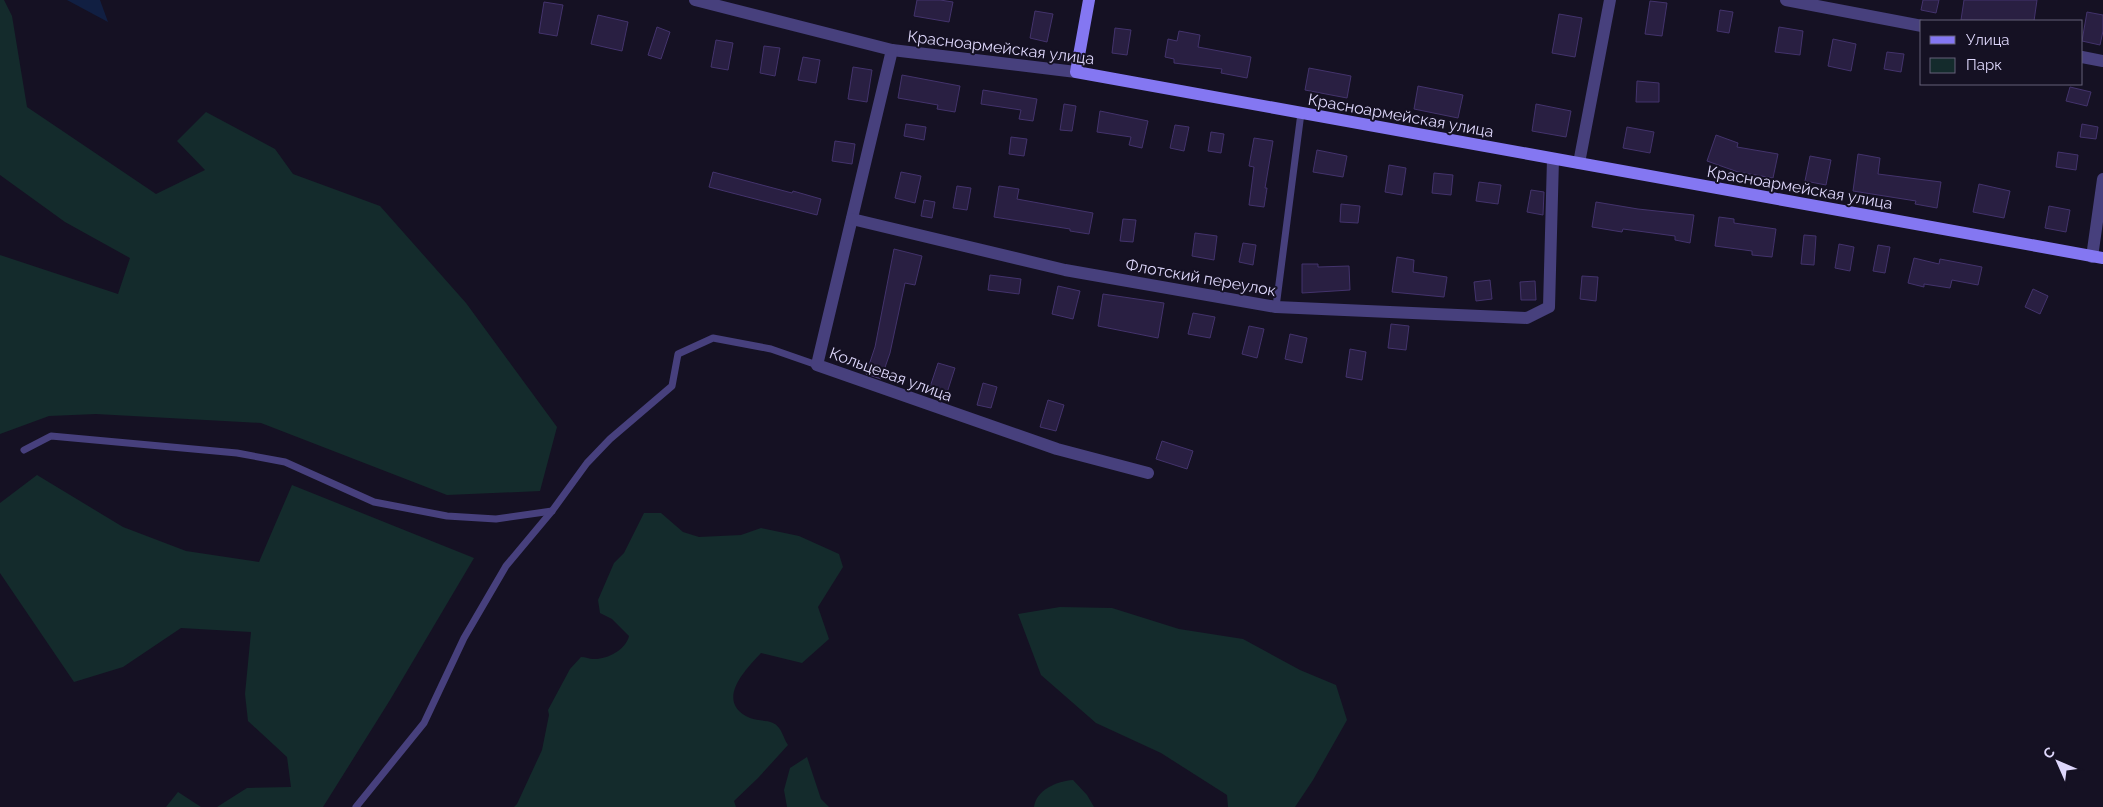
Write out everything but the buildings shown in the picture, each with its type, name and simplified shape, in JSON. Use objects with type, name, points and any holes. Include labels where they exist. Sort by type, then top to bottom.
[{"type":"street","name":"Красноармейская улица","points":[[696,0],[892,50],[1076,72],[1553,159],[1579,162],[2098,258]]},
{"type":"street","points":[[1076,72],[1089,0]]},
{"type":"street","points":[[1579,162],[1610,0]]},
{"type":"street","points":[[1786,0],[1920,26]]},
{"type":"street","name":"Кольцевая улица","points":[[892,50],[817,365],[1057,449],[1148,473]]},
{"type":"street","points":[[2083,57],[2103,61]]},
{"type":"street","name":"Флотский переулок","points":[[852,219],[1065,270],[1276,307],[1527,318],[1548,307],[1553,159]]},
{"type":"street","points":[[2098,258],[2103,179]]},
{"type":"lane","points":[[1276,307],[1302,113]]},
{"type":"lane","points":[[356,807],[424,723],[464,638],[506,566],[552,511],[587,463],[610,439],[672,386],[678,354],[713,338],[771,349],[817,365]]},
{"type":"lane","points":[[24,450],[51,436],[237,453],[285,462],[374,502],[447,516],[496,519],[552,511]]},
{"type":"green space","points":[[0,0],[4,0],[12,16],[27,107],[156,194],[205,170],[177,141],[206,112],[275,149],[293,174],[380,206],[466,303],[557,427],[540,491],[447,495],[261,423],[96,414],[49,416],[0,434],[0,255],[118,294],[130,258],[65,222],[0,175]]},
{"type":"green space","points":[[37,475],[123,527],[186,551],[259,562],[292,485],[474,558],[390,700],[323,807],[217,807],[247,788],[291,787],[287,757],[248,721],[245,694],[251,632],[181,628],[123,667],[74,682],[0,573],[0,503]]},
{"type":"green space","points":[[644,513],[661,513],[683,532],[699,537],[741,535],[761,528],[799,536],[839,554],[843,567],[818,607],[829,639],[802,663],[761,653],[741,677],[733,695],[734,703],[739,711],[750,718],[776,725],[788,745],[734,801],[736,807],[514,807],[542,750],[549,715],[548,710],[570,669],[581,657],[592,659],[604,658],[620,650],[627,641],[629,636],[612,619],[600,613],[598,600],[614,563],[624,553]]},
{"type":"green space","points":[[1060,607],[1112,608],[1179,629],[1243,639],[1300,670],[1336,685],[1347,720],[1313,780],[1295,807],[1228,807],[1227,795],[1161,753],[1096,723],[1041,675],[1018,614]]},
{"type":"green space","points":[[807,757],[821,799],[829,807],[787,807],[784,790],[790,768]]},
{"type":"green space","points":[[1073,780],[1087,795],[1094,807],[1034,807],[1043,791],[1054,784]]},
{"type":"green space","points":[[178,792],[201,807],[166,807]]},
{"type":"water","points":[[67,0],[100,0],[108,22]]}]
